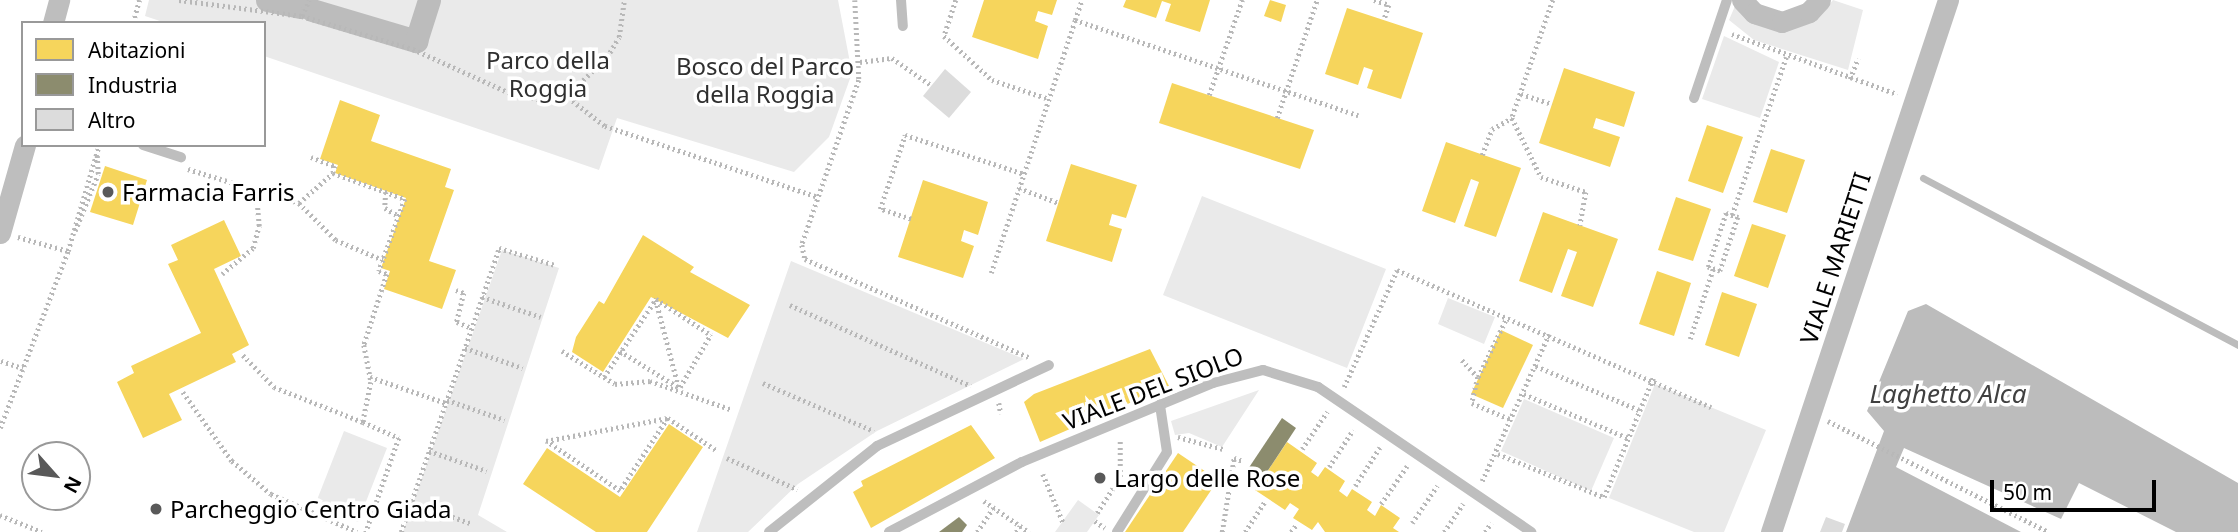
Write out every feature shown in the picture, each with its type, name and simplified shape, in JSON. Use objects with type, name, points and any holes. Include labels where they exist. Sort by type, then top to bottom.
[{"type":"street","points":[[53,21],[59,0]]},
{"type":"street","points":[[1742,0],[1754,13],[1782,22],[1810,12],[1820,0]]},
{"type":"street","name":"VIALE MARIETTI","points":[[1771,532],[1948,0]]},
{"type":"street","points":[[6,240],[25,147]]},
{"type":"lane","points":[[901,0],[903,26]]},
{"type":"lane","points":[[1694,98],[1727,0]]},
{"type":"lane","points":[[148,147],[179,161]]},
{"type":"lane","points":[[769,532],[804,498],[882,444],[976,397],[1049,365]]},
{"type":"lane","name":"VIALE DEL SIOLO","points":[[889,532],[1000,472],[1160,405],[1244,373],[1286,372],[1531,532]]},
{"type":"lane","points":[[1117,532],[1164,461],[1168,440],[1160,405]]},
{"type":"path","points":[[134,21],[139,0]]},
{"type":"path","points":[[179,0],[302,16],[413,49],[530,99],[564,94],[607,57],[619,37],[624,0]]},
{"type":"path","points":[[302,16],[308,0]]},
{"type":"path","points":[[855,0],[860,62],[802,245],[809,264],[1049,365]]},
{"type":"path","points":[[956,0],[944,36],[992,80],[1049,99]]},
{"type":"path","points":[[990,273],[1082,0]]},
{"type":"path","points":[[1209,95],[1242,0]]},
{"type":"path","points":[[1277,118],[1317,0]]},
{"type":"path","points":[[1374,0],[1389,5],[1384,20]]},
{"type":"path","points":[[1482,155],[1492,129],[1512,118],[1553,0]]},
{"type":"path","points":[[1075,20],[1358,115]]},
{"type":"path","points":[[1726,28],[1786,57],[1915,100]]},
{"type":"path","points":[[1732,215],[1786,57]]},
{"type":"path","points":[[860,62],[892,58],[932,85]]},
{"type":"path","points":[[1850,79],[1858,58]]},
{"type":"path","points":[[564,94],[605,126],[818,197]]},
{"type":"path","points":[[1521,94],[1552,104]]},
{"type":"path","points":[[1512,118],[1541,177],[1586,192],[1580,225]]},
{"type":"path","points":[[911,219],[880,209],[905,135],[1024,174]]},
{"type":"path","points":[[0,428],[68,251],[98,147]]},
{"type":"path","points":[[73,233],[91,200],[98,174],[96,155]]},
{"type":"path","points":[[299,203],[333,173],[335,166],[311,157]]},
{"type":"path","points":[[179,161],[299,203],[336,240],[383,260]]},
{"type":"path","points":[[91,172],[98,174]]},
{"type":"path","points":[[333,173],[405,199],[379,271],[387,274],[363,345],[370,377],[363,422]]},
{"type":"path","points":[[1019,188],[1059,203]]},
{"type":"path","points":[[222,274],[253,248],[259,226],[256,190]]},
{"type":"path","points":[[386,192],[385,208],[399,216]]},
{"type":"path","points":[[83,197],[91,200]]},
{"type":"path","points":[[1726,213],[1732,215],[1738,217],[1720,271],[1708,267],[1726,213]]},
{"type":"path","points":[[6,240],[18,237],[68,251]]},
{"type":"path","points":[[401,532],[499,248],[555,265]]},
{"type":"path","points":[[1690,339],[1713,269]]},
{"type":"path","points":[[1344,387],[1397,270],[1506,319],[1653,378],[1711,407]]},
{"type":"path","points":[[456,289],[464,293],[457,322],[472,328]]},
{"type":"path","points":[[482,297],[541,317]]},
{"type":"path","points":[[656,297],[711,334],[679,388]]},
{"type":"path","points":[[604,377],[656,297]]},
{"type":"path","points":[[656,297],[679,388]]},
{"type":"path","points":[[790,305],[967,381],[976,397]]},
{"type":"path","points":[[1506,319],[1478,377],[1472,402],[1512,420]]},
{"type":"path","points":[[1474,493],[1497,454],[1549,334]]},
{"type":"path","points":[[465,348],[523,368]]},
{"type":"path","points":[[562,351],[604,377],[679,388]]},
{"type":"path","points":[[620,351],[679,388],[730,409]]},
{"type":"path","points":[[243,355],[274,387],[399,438],[366,532]]},
{"type":"path","points":[[1462,360],[1478,377]]},
{"type":"path","points":[[1,361],[23,368]]},
{"type":"path","points":[[1536,366],[1639,410]]},
{"type":"path","points":[[370,377],[505,420]]},
{"type":"path","points":[[1497,454],[1604,497],[1653,378]]},
{"type":"path","points":[[763,383],[873,430],[882,444]]},
{"type":"path","points":[[183,393],[232,461],[271,494],[357,532]]},
{"type":"path","points":[[1524,394],[1628,439]]},
{"type":"path","points":[[1302,449],[1327,411]]},
{"type":"path","points":[[1811,415],[1879,445],[2049,532]]},
{"type":"path","points":[[668,418],[620,491],[546,441],[668,418],[716,450]]},
{"type":"path","points":[[1329,467],[1354,429]]},
{"type":"path","points":[[1168,440],[1194,436],[1223,449]]},
{"type":"path","points":[[1097,513],[1120,477],[1120,440]]},
{"type":"path","points":[[1355,486],[1380,447]]},
{"type":"path","points":[[429,451],[487,471]]},
{"type":"path","points":[[727,458],[795,486],[804,498]]},
{"type":"path","points":[[1222,532],[1234,458],[1243,461]]},
{"type":"path","points":[[1381,504],[1408,465]]},
{"type":"path","points":[[1043,474],[1063,522]]},
{"type":"path","points":[[1412,523],[1437,485]]},
{"type":"path","points":[[984,501],[1029,532]]},
{"type":"path","points":[[1245,532],[1265,501]]},
{"type":"path","points":[[411,502],[470,523]]},
{"type":"path","points":[[1444,532],[1463,503]]},
{"type":"path","points":[[977,532],[993,508]]},
{"type":"path","points":[[0,515],[42,532]]},
{"type":"path","points":[[1485,532],[1492,522]]},
{"type":"path","points":[[1291,532],[1296,525]]},
{"type":"path","points":[[1016,532],[1020,526]]},
{"type":"green space","points":[[149,0],[838,0],[852,73],[829,137],[794,172],[617,118],[599,170],[266,57],[266,21],[160,21],[145,16]]},
{"type":"green space","points":[[1833,0],[1863,10],[1848,70],[1754,40],[1729,20],[1735,6],[1746,14],[1823,12]]},
{"type":"green space","points":[[1724,36],[1779,62],[1760,118],[1702,99]]},
{"type":"green space","points":[[1202,196],[1386,269],[1347,368],[1163,295]]},
{"type":"green space","points":[[502,250],[559,268],[478,515],[507,532],[403,532]]},
{"type":"green space","points":[[791,261],[1024,359],[877,431],[798,484],[748,532],[697,532]]},
{"type":"green space","points":[[1448,298],[1495,317],[1484,344],[1438,324]]},
{"type":"green space","points":[[1655,384],[1766,430],[1724,532],[1694,532],[1609,498]]},
{"type":"green space","points":[[1259,390],[1222,447],[1189,433],[1175,435],[1171,421]]},
{"type":"green space","points":[[1524,399],[1614,438],[1591,491],[1501,451]]},
{"type":"green space","points":[[344,431],[387,448],[358,522],[315,505]]},
{"type":"green space","points":[[1078,500],[1099,515],[1087,532],[1055,532]]},
{"type":"water","name":"Laghetto Alca","points":[[1926,304],[2238,483],[2238,532],[2176,532],[2079,483],[2061,519],[1904,448],[1896,467],[2021,532],[1846,532],[1884,431],[1867,411],[1908,311]]},
{"type":"building: Abitazioni","points":[[984,0],[1057,0],[1052,15],[1038,11],[1035,21],[1048,26],[1038,59],[972,37]]},
{"type":"building: Abitazioni","points":[[1126,0],[1210,0],[1200,32],[1165,21],[1171,4],[1162,1],[1156,18],[1123,7]]},
{"type":"building: Abitazioni","points":[[1270,0],[1286,5],[1281,22],[1264,16]]},
{"type":"building: Abitazioni","points":[[1347,8],[1423,33],[1401,99],[1367,88],[1373,70],[1364,67],[1358,85],[1325,74]]},
{"type":"building: Abitazioni","points":[[1564,68],[1635,92],[1624,127],[1596,118],[1593,128],[1620,137],[1610,167],[1539,143]]},
{"type":"building: Abitazioni","points":[[1172,83],[1314,130],[1300,169],[1159,123]]},
{"type":"building: Abitazioni","points":[[340,100],[380,115],[371,141],[451,169],[445,187],[454,190],[429,261],[456,270],[442,309],[384,289],[390,271],[381,268],[406,198],[335,173],[338,165],[320,159]]},
{"type":"building: Abitazioni","points":[[1707,125],[1743,137],[1723,193],[1688,181]]},
{"type":"building: Abitazioni","points":[[1446,142],[1521,168],[1496,237],[1464,226],[1479,182],[1471,179],[1455,223],[1422,211]]},
{"type":"building: Abitazioni","points":[[1771,149],[1805,160],[1787,213],[1753,202]]},
{"type":"building: Abitazioni","points":[[1071,164],[1137,185],[1126,218],[1112,214],[1109,225],[1122,229],[1112,262],[1046,241]]},
{"type":"building: Abitazioni","points":[[105,166],[147,180],[133,225],[90,212]]},
{"type":"building: Abitazioni","points":[[923,180],[988,202],[978,235],[964,230],[961,241],[974,246],[963,278],[898,257]]},
{"type":"building: Abitazioni","points":[[1676,197],[1711,209],[1693,261],[1658,250]]},
{"type":"building: Abitazioni","points":[[1543,212],[1618,239],[1593,307],[1561,296],[1577,252],[1568,249],[1552,293],[1519,281]]},
{"type":"building: Abitazioni","points":[[224,220],[241,256],[214,269],[249,345],[232,354],[236,362],[169,394],[182,420],[143,438],[117,382],[134,373],[131,366],[201,333],[168,264],[178,260],[171,245]]},
{"type":"building: Abitazioni","points":[[1752,224],[1786,235],[1768,288],[1734,276]]},
{"type":"building: Abitazioni","points":[[643,235],[694,267],[690,272],[750,305],[728,338],[651,297],[603,372],[572,352],[576,337],[599,301],[604,304]]},
{"type":"building: Abitazioni","points":[[1657,271],[1691,283],[1674,336],[1639,324]]},
{"type":"building: Abitazioni","points":[[1722,292],[1757,304],[1739,357],[1705,345]]},
{"type":"building: Abitazioni","points":[[1501,330],[1533,345],[1503,408],[1471,394]]},
{"type":"building: Abitazioni","points":[[1150,349],[1169,386],[1040,442],[1024,402],[1034,394]]},
{"type":"building: Abitazioni","points":[[669,424],[703,447],[647,532],[596,532],[523,484],[547,448],[620,497]]},
{"type":"building: Abitazioni","points":[[971,425],[995,458],[871,528],[853,492],[863,486],[861,481]]},
{"type":"building: Abitazioni","points":[[1287,442],[1317,463],[1311,472],[1318,477],[1325,467],[1345,481],[1339,491],[1347,497],[1352,489],[1372,502],[1367,510],[1375,516],[1381,505],[1400,518],[1393,528],[1399,532],[1325,532],[1318,522],[1312,530],[1293,518],[1299,509],[1290,503],[1285,510],[1255,490]]},
{"type":"building: Abitazioni","points":[[1178,453],[1218,480],[1183,532],[1125,532]]},
{"type":"building: Industria","points":[[1282,418],[1296,428],[1263,478],[1248,469]]},
{"type":"building: Industria","points":[[959,517],[967,525],[962,532],[939,532]]},
{"type":"building: Altro","points":[[945,69],[971,92],[949,118],[923,96]]},
{"type":"building: Altro","points":[[1826,517],[1845,524],[1842,532],[1820,532]]},
{"type":"waterway","points":[[267,0],[300,7]]},
{"type":"waterway","points":[[312,10],[416,41],[429,0]]},
{"type":"waterway","points":[[1923,178],[2238,345]]},
{"type":"place","name":"Farmacia Farris","points":[[108,192]]},
{"type":"place","name":"Largo delle Rose","points":[[1100,478]]},
{"type":"place","name":"Parcheggio Centro Giada","points":[[156,509]]},
{"type":"park label","name":"Parco della Roggia","points":[[548,74]]},
{"type":"park label","name":"Bosco del Parco della Roggia","points":[[765,80]]}]
